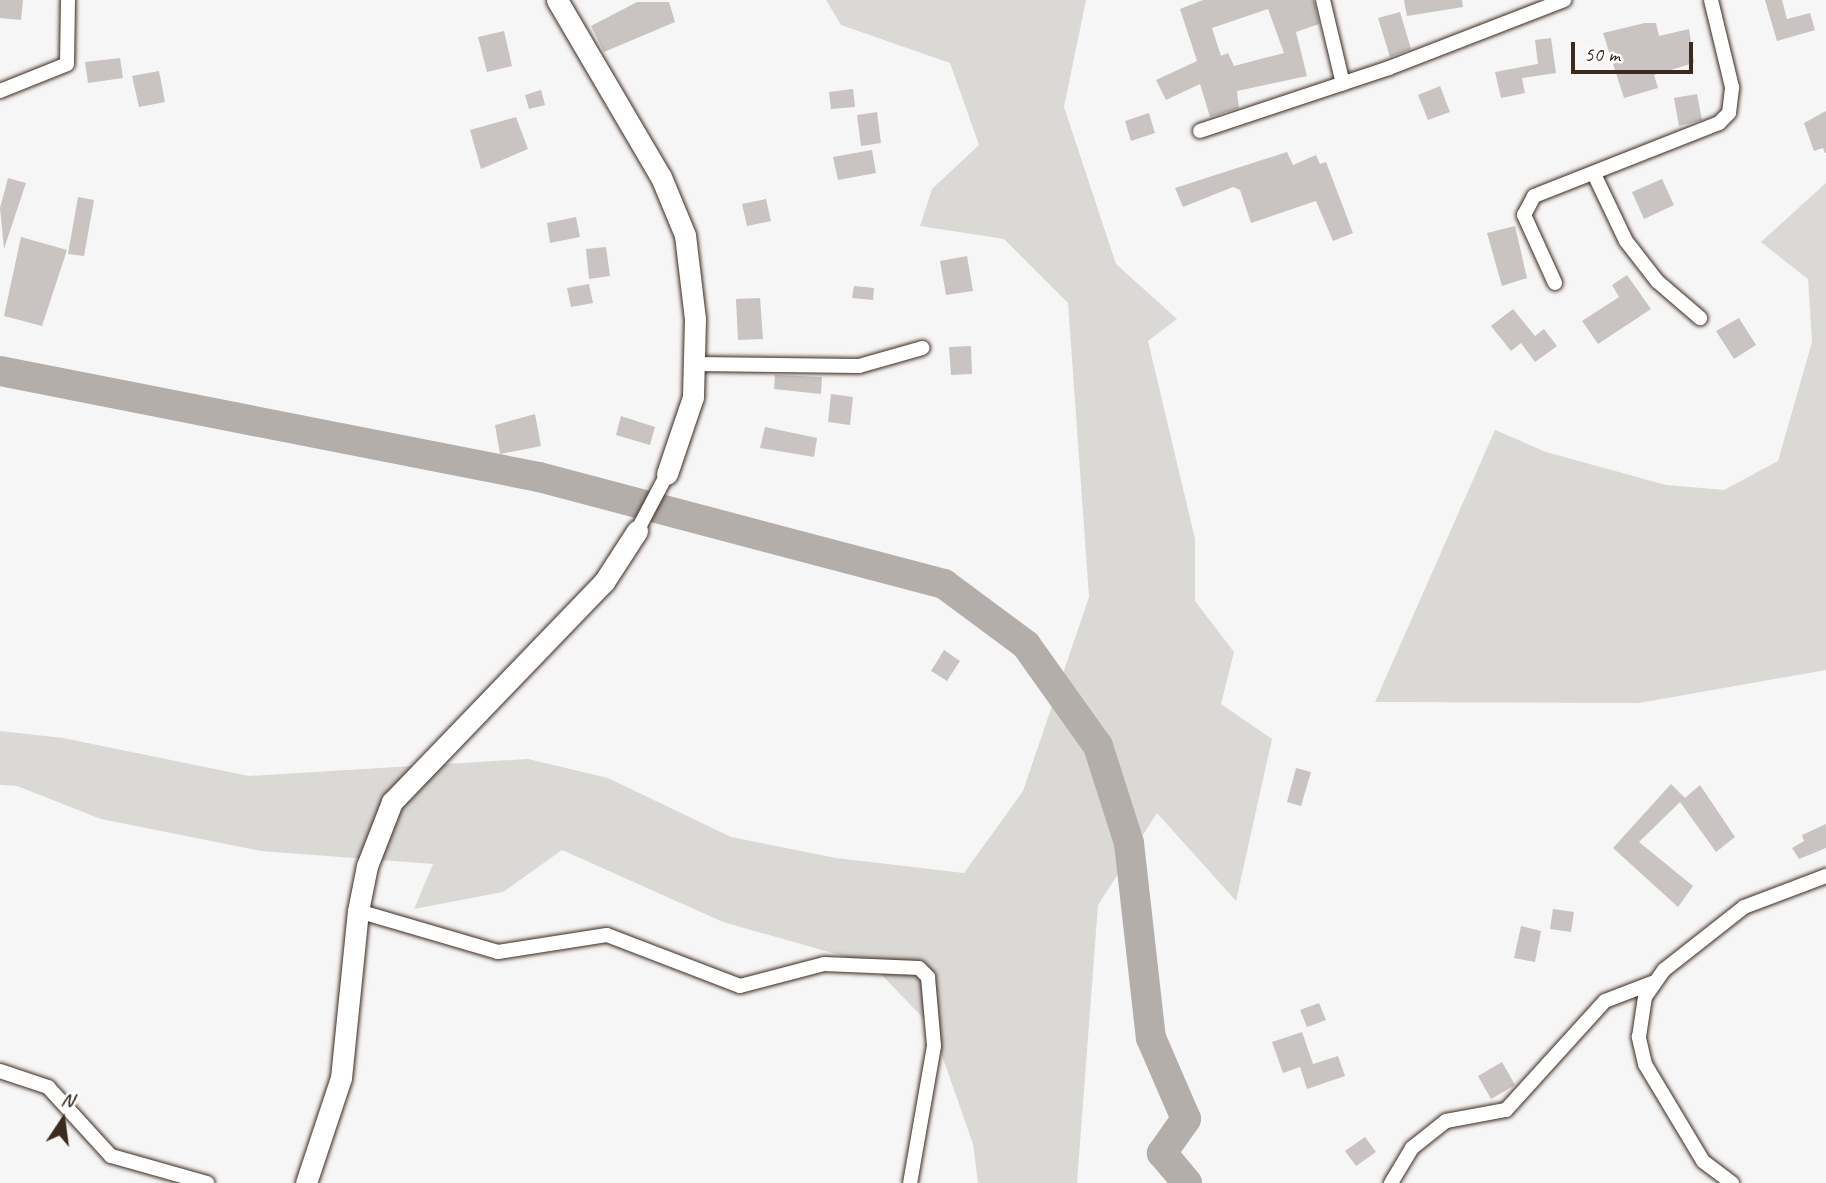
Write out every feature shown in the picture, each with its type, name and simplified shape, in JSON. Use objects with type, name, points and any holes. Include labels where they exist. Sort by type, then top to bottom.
[{"type":"street","points":[[0,92],[67,64],[68,0]]},
{"type":"street","points":[[306,1183],[341,1079],[358,911],[370,857],[392,802],[586,603],[637,531],[667,474],[692,397],[695,364],[685,235],[661,177],[557,0]]},
{"type":"street","points":[[1323,0],[1343,84]]},
{"type":"street","points":[[1200,131],[1343,84],[1564,0]]},
{"type":"street","points":[[1555,283],[1524,215],[1534,196],[1719,123],[1729,113],[1732,87],[1711,0]]},
{"type":"street","points":[[1594,174],[1626,241],[1657,281],[1700,318]]},
{"type":"street","points":[[695,364],[859,366],[922,348]]},
{"type":"street","points":[[1391,1183],[1412,1148],[1446,1121],[1506,1110],[1605,1001],[1652,983],[1703,935],[1744,907],[1826,876]]},
{"type":"street","points":[[358,911],[498,952],[607,936],[740,986],[824,964],[919,968],[928,977],[934,1046],[910,1183]]},
{"type":"street","points":[[1652,983],[1640,1026],[1644,1064],[1703,1161],[1732,1183]]},
{"type":"street","points":[[0,1071],[48,1087],[111,1156],[206,1183]]},
{"type":"shaded area","points":[[826,0],[1086,0],[1064,107],[1116,264],[1177,319],[1148,341],[1195,539],[1195,601],[1234,652],[1221,704],[1272,739],[1236,901],[1157,813],[1098,905],[1077,1183],[978,1183],[973,1144],[932,1027],[871,964],[723,922],[562,850],[503,892],[414,909],[433,864],[261,851],[101,819],[17,786],[0,785],[0,731],[63,738],[249,776],[528,759],[608,778],[731,837],[836,858],[964,873],[1023,791],[1089,597],[1068,303],[1004,239],[920,226],[932,189],[979,145],[950,63],[841,25]]},
{"type":"shaded area","points":[[1826,183],[1826,670],[1639,703],[1375,702],[1495,430],[1546,452],[1666,485],[1724,490],[1778,461],[1812,342],[1808,279],[1761,242]]},
{"type":"building","points":[[0,0],[23,0],[21,20],[0,18]]},
{"type":"building","points":[[1203,0],[1314,0],[1319,24],[1296,32],[1307,76],[1237,91],[1239,108],[1210,117],[1200,84],[1166,100],[1156,80],[1197,61],[1180,9]],"holes":[[[1268,9],[1284,53],[1234,66],[1228,53],[1221,56],[1212,28]]]},
{"type":"building","points":[[1404,0],[1462,0],[1463,7],[1407,16]]},
{"type":"building","points":[[1765,0],[1782,0],[1787,19],[1810,13],[1815,30],[1777,41]]},
{"type":"building","points":[[637,2],[669,2],[675,22],[604,52],[591,26]]},
{"type":"building","points":[[1400,12],[1411,49],[1390,57],[1378,18]]},
{"type":"building","points":[[1656,23],[1659,36],[1689,29],[1694,63],[1654,75],[1658,88],[1624,98],[1603,33]]},
{"type":"building","points":[[504,31],[512,66],[487,72],[478,37]]},
{"type":"building","points":[[1551,38],[1556,73],[1522,78],[1525,93],[1501,98],[1495,72],[1538,64],[1535,40]]},
{"type":"building","points":[[120,58],[123,78],[88,83],[85,62]]},
{"type":"building","points":[[159,71],[165,102],[139,107],[132,76]]},
{"type":"building","points":[[1440,86],[1450,112],[1428,120],[1418,95]]},
{"type":"building","points":[[853,89],[855,107],[831,109],[829,92]]},
{"type":"building","points":[[541,90],[545,105],[529,109],[525,95]]},
{"type":"building","points":[[1697,94],[1702,120],[1679,126],[1674,98]]},
{"type":"building","points":[[1826,111],[1825,153],[1823,148],[1814,151],[1804,123]]},
{"type":"building","points":[[877,112],[881,143],[861,146],[857,115]]},
{"type":"building","points":[[1149,113],[1155,133],[1131,141],[1125,121]]},
{"type":"building","points":[[516,117],[528,149],[481,169],[470,130]]},
{"type":"building","points":[[872,150],[876,173],[838,180],[833,157]]},
{"type":"building","points":[[1287,152],[1293,165],[1316,155],[1320,164],[1326,162],[1353,233],[1333,241],[1316,201],[1251,223],[1240,190],[1233,187],[1183,207],[1175,188]]},
{"type":"building","points":[[8,178],[26,183],[4,249],[0,208]]},
{"type":"building","points":[[1662,179],[1674,205],[1644,219],[1632,192]]},
{"type":"building","points":[[78,197],[94,200],[84,256],[68,254]]},
{"type":"building","points":[[766,199],[771,221],[747,226],[742,204]]},
{"type":"building","points":[[576,217],[580,237],[550,243],[547,223]]},
{"type":"building","points":[[1515,226],[1527,278],[1502,286],[1487,233]]},
{"type":"building","points":[[21,237],[67,250],[42,326],[4,316]]},
{"type":"building","points":[[606,247],[610,276],[589,279],[586,249]]},
{"type":"building","points":[[967,256],[973,291],[946,295],[940,261]]},
{"type":"building","points":[[1627,275],[1651,309],[1598,344],[1582,321],[1619,297],[1612,285]]},
{"type":"building","points":[[589,284],[593,303],[571,307],[567,288]]},
{"type":"building","points":[[854,286],[874,288],[873,300],[852,298]]},
{"type":"building","points":[[760,298],[763,339],[738,340],[736,299]]},
{"type":"building","points":[[1513,309],[1535,336],[1544,329],[1557,346],[1535,362],[1521,343],[1511,351],[1491,326]]},
{"type":"building","points":[[1739,318],[1756,345],[1734,359],[1716,331]]},
{"type":"building","points":[[971,346],[972,374],[951,375],[949,347]]},
{"type":"building","points":[[775,375],[822,377],[821,394],[774,389]]},
{"type":"building","points":[[831,394],[853,397],[850,425],[828,422]]},
{"type":"building","points":[[535,414],[541,446],[500,454],[495,425]]},
{"type":"building","points":[[621,416],[655,427],[650,445],[616,435]]},
{"type":"building","points":[[765,427],[817,438],[814,457],[760,448]]},
{"type":"building","points":[[944,650],[960,661],[947,681],[931,671]]},
{"type":"building","points":[[1296,768],[1311,772],[1301,806],[1287,802]]},
{"type":"building","points":[[1671,784],[1685,798],[1700,785],[1735,837],[1716,852],[1680,802],[1639,842],[1693,886],[1678,907],[1613,848]]},
{"type":"building","points":[[1826,824],[1826,848],[1799,859],[1792,848],[1804,841],[1802,835]]},
{"type":"building","points":[[1553,909],[1574,912],[1571,932],[1550,929]]},
{"type":"building","points":[[1521,926],[1541,931],[1535,962],[1514,958]]},
{"type":"building","points":[[1319,1003],[1326,1020],[1307,1027],[1300,1010]]},
{"type":"building","points":[[1302,1032],[1313,1064],[1338,1056],[1345,1076],[1307,1089],[1300,1067],[1283,1073],[1272,1042]]},
{"type":"building","points":[[1502,1062],[1515,1085],[1491,1099],[1478,1076]]},
{"type":"building","points":[[1365,1137],[1376,1152],[1356,1166],[1345,1151]]},
{"type":"waterway","points":[[0,371],[539,477],[944,584],[1026,645],[1098,746],[1129,843],[1151,1038],[1186,1119],[1162,1153],[1187,1183]]}]
